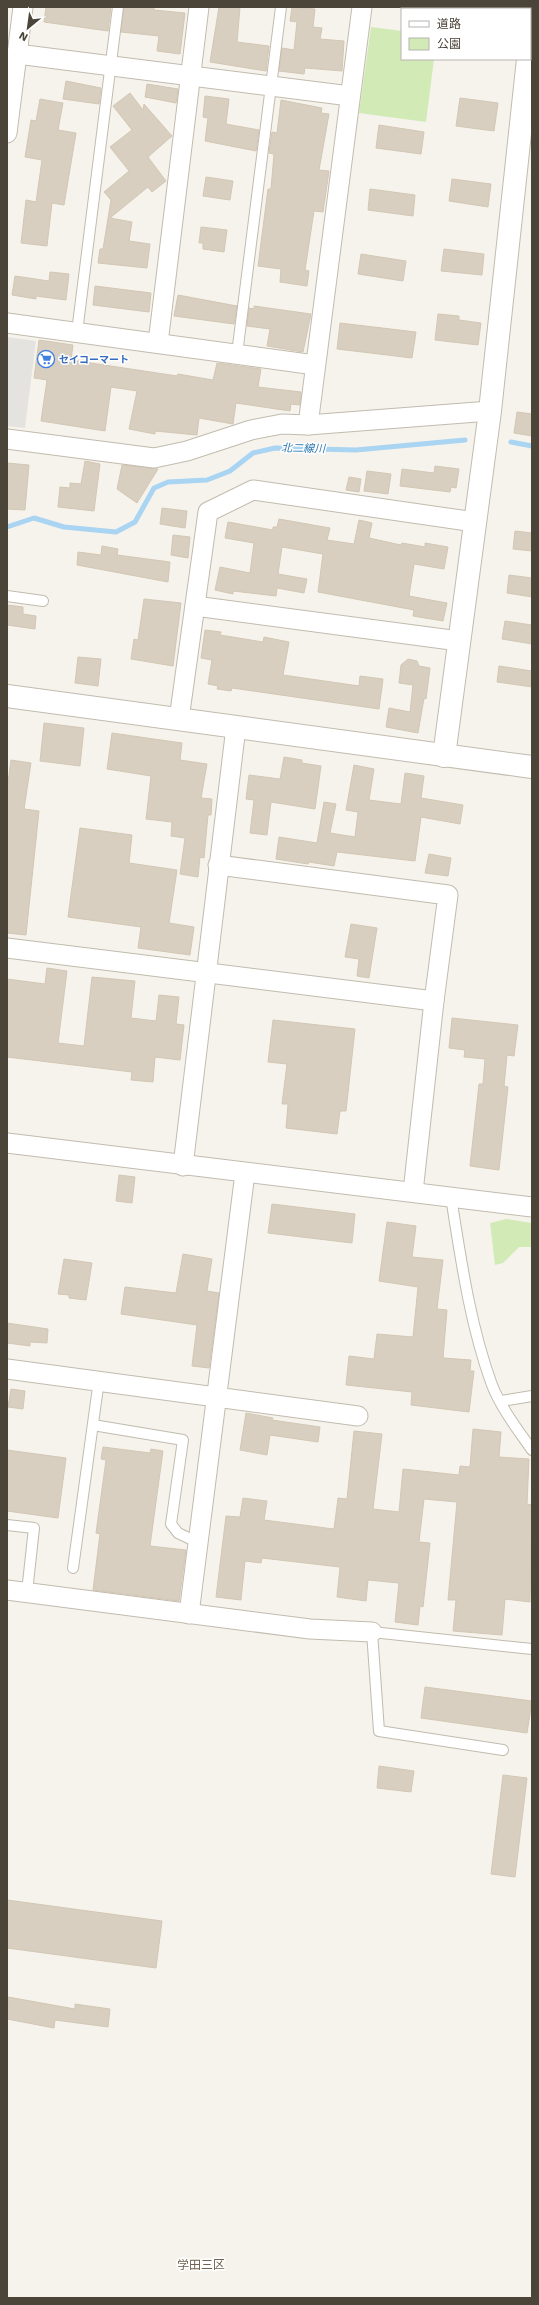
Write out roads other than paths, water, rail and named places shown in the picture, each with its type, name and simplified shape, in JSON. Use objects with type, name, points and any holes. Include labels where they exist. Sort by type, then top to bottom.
[{"type":"street","points":[[7,133],[23,7]]},
{"type":"street","points":[[158,343],[199,7]]},
{"type":"street","points":[[308,425],[362,7]]},
{"type":"street","points":[[17,54],[350,96]]},
{"type":"street","points":[[444,756],[490,412],[528,60]]},
{"type":"street","points":[[7,323],[315,365]]},
{"type":"street","points":[[7,439],[154,458],[187,451],[252,430],[282,424],[308,425],[490,412]]},
{"type":"street","points":[[179,719],[208,512],[253,490],[475,522]]},
{"type":"street","points":[[195,606],[459,641]]},
{"type":"street","points":[[7,696],[532,767]]},
{"type":"street","points":[[183,1166],[218,864],[236,727]]},
{"type":"street","points":[[218,864],[448,895],[434,1001],[413,1192]]},
{"type":"street","points":[[7,948],[434,1001]]},
{"type":"street","points":[[7,1144],[413,1192],[532,1208]]},
{"type":"street","points":[[190,1614],[245,1173]]},
{"type":"street","points":[[7,1369],[99,1380],[358,1416]]},
{"type":"street","points":[[7,1590],[310,1629],[372,1632]]},
{"type":"lane","points":[[77,332],[118,7]]},
{"type":"lane","points":[[237,354],[281,7]]},
{"type":"lane","points":[[7,596],[43,601]]},
{"type":"lane","points":[[451,1197],[468,1296],[492,1386],[532,1450]]},
{"type":"lane","points":[[72,1568],[99,1380]]},
{"type":"lane","points":[[501,1401],[532,1396]]},
{"type":"lane","points":[[93,1425],[183,1440],[171,1524],[178,1533],[198,1543]]},
{"type":"lane","points":[[7,1525],[34,1528],[27,1592]]},
{"type":"lane","points":[[503,1750],[379,1731],[372,1632],[532,1650]]},
{"type":"waterway","name":"北二線川","points":[[7,527],[34,518],[64,527],[116,532],[135,522],[154,488],[168,482],[207,480],[230,471],[253,453],[275,448],[356,450],[465,440]]},
{"type":"waterway","name":"北二線川","points":[[511,442],[532,446]]},
{"type":"place","name":"セイコーマート","points":[[46,359]]},
{"type":"district","name":"学田三区","points":[[201,2265]]}]
